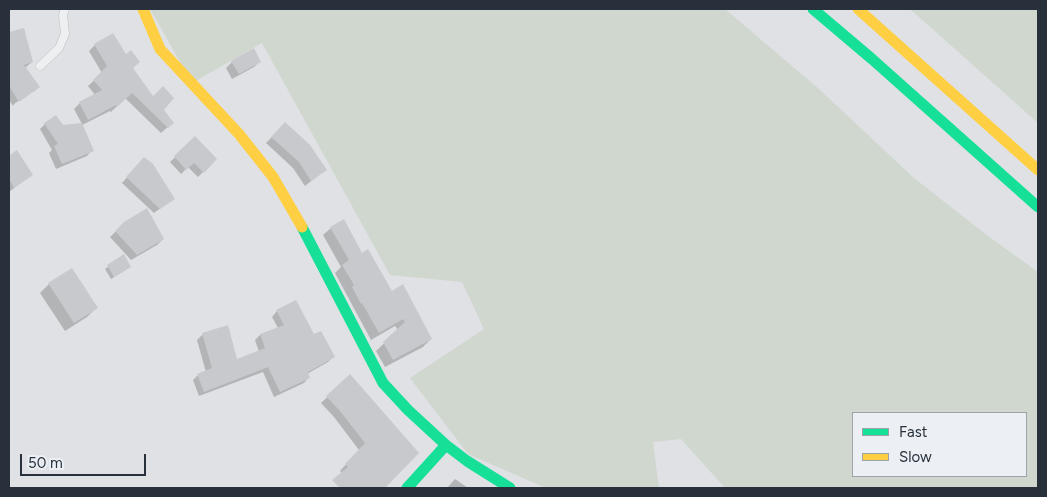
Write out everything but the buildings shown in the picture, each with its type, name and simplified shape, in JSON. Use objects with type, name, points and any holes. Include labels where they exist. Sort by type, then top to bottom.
[{"type":"main road","points":[[143,9],[160,49],[239,134],[281,188],[383,383],[446,446],[466,461],[510,488]]},
{"type":"main road","points":[[813,9],[1038,207]]},
{"type":"main road","points":[[858,9],[1038,170]]},
{"type":"main road","points":[[407,488],[446,446]]},
{"type":"lane","points":[[40,66],[59,48],[65,34],[63,15],[65,9]]},
{"type":"shaded area","points":[[150,9],[725,9],[819,89],[914,178],[988,236],[1038,272],[1038,488],[725,488],[681,439],[653,442],[659,488],[546,488],[468,454],[410,378],[484,329],[462,282],[390,275],[262,43],[192,83]]},
{"type":"shaded area","points":[[910,9],[1038,9],[1038,123]]},
{"type":"traffic: fast","points":[[813,9],[1038,207]]},
{"type":"traffic: fast","points":[[302,227],[383,383],[408,410],[446,445],[467,461],[510,488]]},
{"type":"traffic: fast","points":[[407,488],[446,445]]},
{"type":"traffic: slow","points":[[143,9],[160,49],[239,134],[273,177],[302,227]]},
{"type":"traffic: slow","points":[[858,9],[1038,170]]}]
